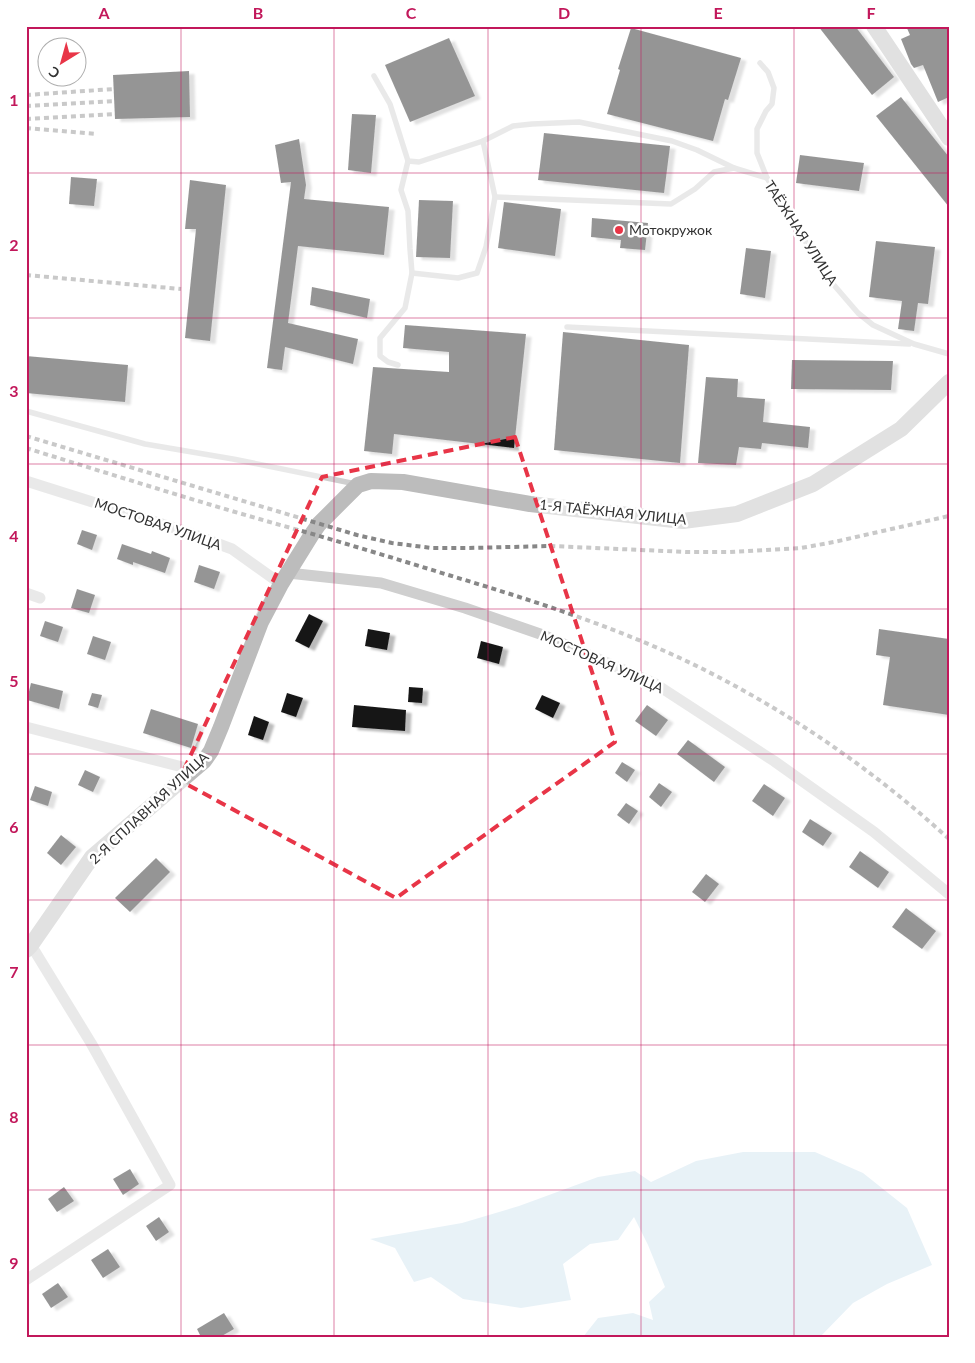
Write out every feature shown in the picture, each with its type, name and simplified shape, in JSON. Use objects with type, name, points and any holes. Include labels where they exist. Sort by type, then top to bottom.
[{"type":"street","points":[[874,26],[949,138]]},
{"type":"street","name":"1-Я ТАЁЖНАЯ УЛИЦА","points":[[358,485],[371,481],[403,482],[530,504],[683,521],[737,514],[813,484],[901,429],[949,382]]},
{"type":"street","name":"МОСТОВАЯ УЛИЦА","points":[[26,480],[181,530],[232,549],[284,579],[381,583],[543,635],[654,682],[774,761],[874,832],[949,894]]},
{"type":"street","name":"2-Я СПЛАВНАЯ УЛИЦА","points":[[26,1280],[170,1185],[91,1043],[29,948],[92,857],[204,761],[210,751],[261,622],[284,579],[319,524],[358,485]]},
{"type":"street","points":[[26,593],[40,598]]},
{"type":"street","points":[[26,727],[194,770]]},
{"type":"lane","points":[[760,63],[768,72],[774,88],[772,104],[766,111],[757,129],[757,153],[767,178]]},
{"type":"lane","points":[[374,76],[390,104],[408,161],[401,190],[408,211],[412,272],[405,308],[380,338],[380,356],[388,362],[398,365]]},
{"type":"lane","name":"ТАЁЖНАЯ УЛИЦА","points":[[408,161],[419,162],[483,141],[512,126],[532,124],[580,122],[672,141],[697,150],[734,168],[767,178],[827,278],[858,313],[873,325],[914,344],[949,354]]},
{"type":"lane","points":[[412,272],[458,278],[477,273],[486,247],[495,197],[483,141]]},
{"type":"lane","points":[[495,197],[672,204],[695,189],[714,172],[734,168]]},
{"type":"lane","points":[[567,327],[914,344]]},
{"type":"lane","points":[[26,410],[145,444],[234,459],[358,485]]},
{"type":"highlighted area","points":[[515,437],[615,742],[396,898],[179,780],[322,477]]},
{"type":"water","points":[[743,1152],[815,1152],[863,1173],[907,1208],[932,1265],[887,1284],[853,1303],[820,1337],[583,1337],[598,1318],[633,1313],[653,1320],[649,1302],[665,1287],[634,1217],[618,1240],[590,1244],[563,1264],[571,1300],[521,1308],[463,1299],[431,1277],[414,1282],[395,1248],[370,1239],[462,1223],[519,1206],[598,1177],[635,1171],[651,1182],[696,1161]]},
{"type":"building","points":[[818,26],[855,26],[894,77],[872,95]]},
{"type":"building","points":[[906,26],[949,26],[949,97],[938,102],[923,65],[914,68],[911,64],[901,39],[910,35]]},
{"type":"building","points":[[631,28],[741,58],[728,100],[725,99],[713,141],[607,114],[620,70],[618,69]]},
{"type":"building","points":[[449,38],[475,96],[410,122],[385,65]]},
{"type":"building","points":[[189,71],[190,117],[115,119],[113,75]]},
{"type":"building","points":[[901,97],[949,157],[949,207],[876,116]]},
{"type":"building","points":[[352,114],[376,115],[371,173],[348,170]]},
{"type":"building","points":[[544,133],[670,146],[664,193],[538,180]]},
{"type":"building","points":[[299,139],[306,185],[304,199],[389,207],[384,255],[298,246],[288,323],[358,339],[353,364],[285,347],[282,370],[267,368],[291,182],[281,183],[275,145]]},
{"type":"building","points":[[800,155],[864,163],[859,191],[796,183]]},
{"type":"building","points":[[71,177],[97,179],[94,206],[69,204]]},
{"type":"building","points":[[190,180],[226,185],[210,341],[185,338],[196,229],[185,229]]},
{"type":"building","points":[[419,200],[453,201],[450,258],[416,257]]},
{"type":"building","points":[[504,202],[561,209],[555,256],[498,248]]},
{"type":"building","name":"Мотокружок","points":[[592,218],[648,223],[645,250],[620,248],[621,240],[591,237]]},
{"type":"building","points":[[876,241],[935,247],[928,304],[918,303],[914,331],[898,329],[902,301],[869,297]]},
{"type":"building","points":[[746,248],[771,251],[765,298],[740,294]]},
{"type":"building","points":[[312,287],[370,299],[367,318],[310,305]]},
{"type":"building","points":[[405,325],[526,334],[514,448],[394,434],[392,454],[364,451],[373,367],[449,372],[449,352],[403,348]]},
{"type":"building","points":[[563,332],[689,345],[680,463],[554,450]]},
{"type":"building","points":[[26,356],[128,365],[125,402],[26,393]]},
{"type":"building","points":[[792,360],[893,361],[891,390],[791,389]]},
{"type":"building","points":[[706,377],[738,379],[737,397],[765,399],[763,422],[810,427],[808,448],[762,443],[761,449],[739,447],[736,465],[698,463]]},
{"type":"building","points":[[82,530],[97,535],[92,550],[77,544]]},
{"type":"building","points":[[122,544],[151,554],[152,551],[170,558],[165,573],[133,562],[133,565],[117,559]]},
{"type":"building","points":[[199,565],[220,572],[214,589],[194,582]]},
{"type":"building","points":[[77,589],[95,595],[89,613],[71,608]]},
{"type":"building","points":[[309,614],[323,621],[309,648],[295,641]]},
{"type":"building","points":[[45,621],[63,627],[58,642],[40,636]]},
{"type":"building","points":[[368,629],[390,633],[387,650],[365,646]]},
{"type":"building","points":[[879,629],[949,639],[949,715],[883,705],[890,657],[876,655]]},
{"type":"building","points":[[93,636],[111,642],[105,660],[87,654]]},
{"type":"building","points":[[481,641],[503,647],[499,664],[477,658]]},
{"type":"building","points":[[31,683],[63,691],[59,709],[27,700]]},
{"type":"building","points":[[409,687],[423,688],[422,703],[408,702]]},
{"type":"building","points":[[92,693],[102,695],[98,708],[88,705]]},
{"type":"building","points":[[287,693],[303,698],[296,717],[281,712]]},
{"type":"building","points":[[542,695],[560,703],[553,718],[535,709]]},
{"type":"building","points":[[354,705],[406,710],[405,731],[352,727]]},
{"type":"building","points":[[647,705],[668,720],[656,736],[635,721]]},
{"type":"building","points":[[151,709],[198,724],[191,748],[143,733]]},
{"type":"building","points":[[254,716],[269,722],[263,740],[248,735]]},
{"type":"building","points":[[688,740],[725,767],[714,782],[677,754]]},
{"type":"building","points":[[622,762],[635,770],[627,782],[615,773]]},
{"type":"building","points":[[85,770],[100,777],[93,792],[78,785]]},
{"type":"building","points":[[659,783],[672,792],[661,807],[649,797]]},
{"type":"building","points":[[764,784],[785,798],[773,816],[752,801]]},
{"type":"building","points":[[35,786],[52,792],[48,806],[30,800]]},
{"type":"building","points":[[626,803],[638,811],[629,824],[617,815]]},
{"type":"building","points":[[810,819],[832,833],[823,846],[802,832]]},
{"type":"building","points":[[61,835],[76,847],[61,865],[47,853]]},
{"type":"building","points":[[860,851],[889,872],[878,888],[849,867]]},
{"type":"building","points":[[156,858],[170,872],[130,912],[115,898]]},
{"type":"building","points":[[706,874],[719,884],[705,902],[692,892]]},
{"type":"building","points":[[906,908],[936,931],[922,949],[892,927]]},
{"type":"building","points":[[130,1169],[139,1184],[123,1195],[113,1179]]},
{"type":"building","points":[[64,1187],[74,1201],[57,1212],[48,1199]]},
{"type":"building","points":[[159,1217],[169,1232],[156,1241],[146,1226]]},
{"type":"building","points":[[108,1249],[120,1267],[103,1278],[91,1260]]},
{"type":"building","points":[[58,1283],[68,1297],[51,1308],[42,1294]]},
{"type":"building","points":[[224,1313],[234,1329],[220,1337],[201,1337],[197,1329]]},
{"type":"railway","points":[[26,95],[114,89]]},
{"type":"railway","points":[[26,106],[115,101]]},
{"type":"railway","points":[[26,119],[115,114]]},
{"type":"railway","points":[[26,128],[97,134]]},
{"type":"railway","points":[[26,275],[181,289]]},
{"type":"railway","points":[[26,436],[357,535],[392,543],[432,548],[551,546],[687,552],[730,552],[801,548],[949,516]]},
{"type":"railway","points":[[26,448],[505,592],[593,622],[651,645],[752,695],[821,738],[887,786],[949,839]]},
{"type":"place","name":"Мотокружок","points":[[619,230]]}]
